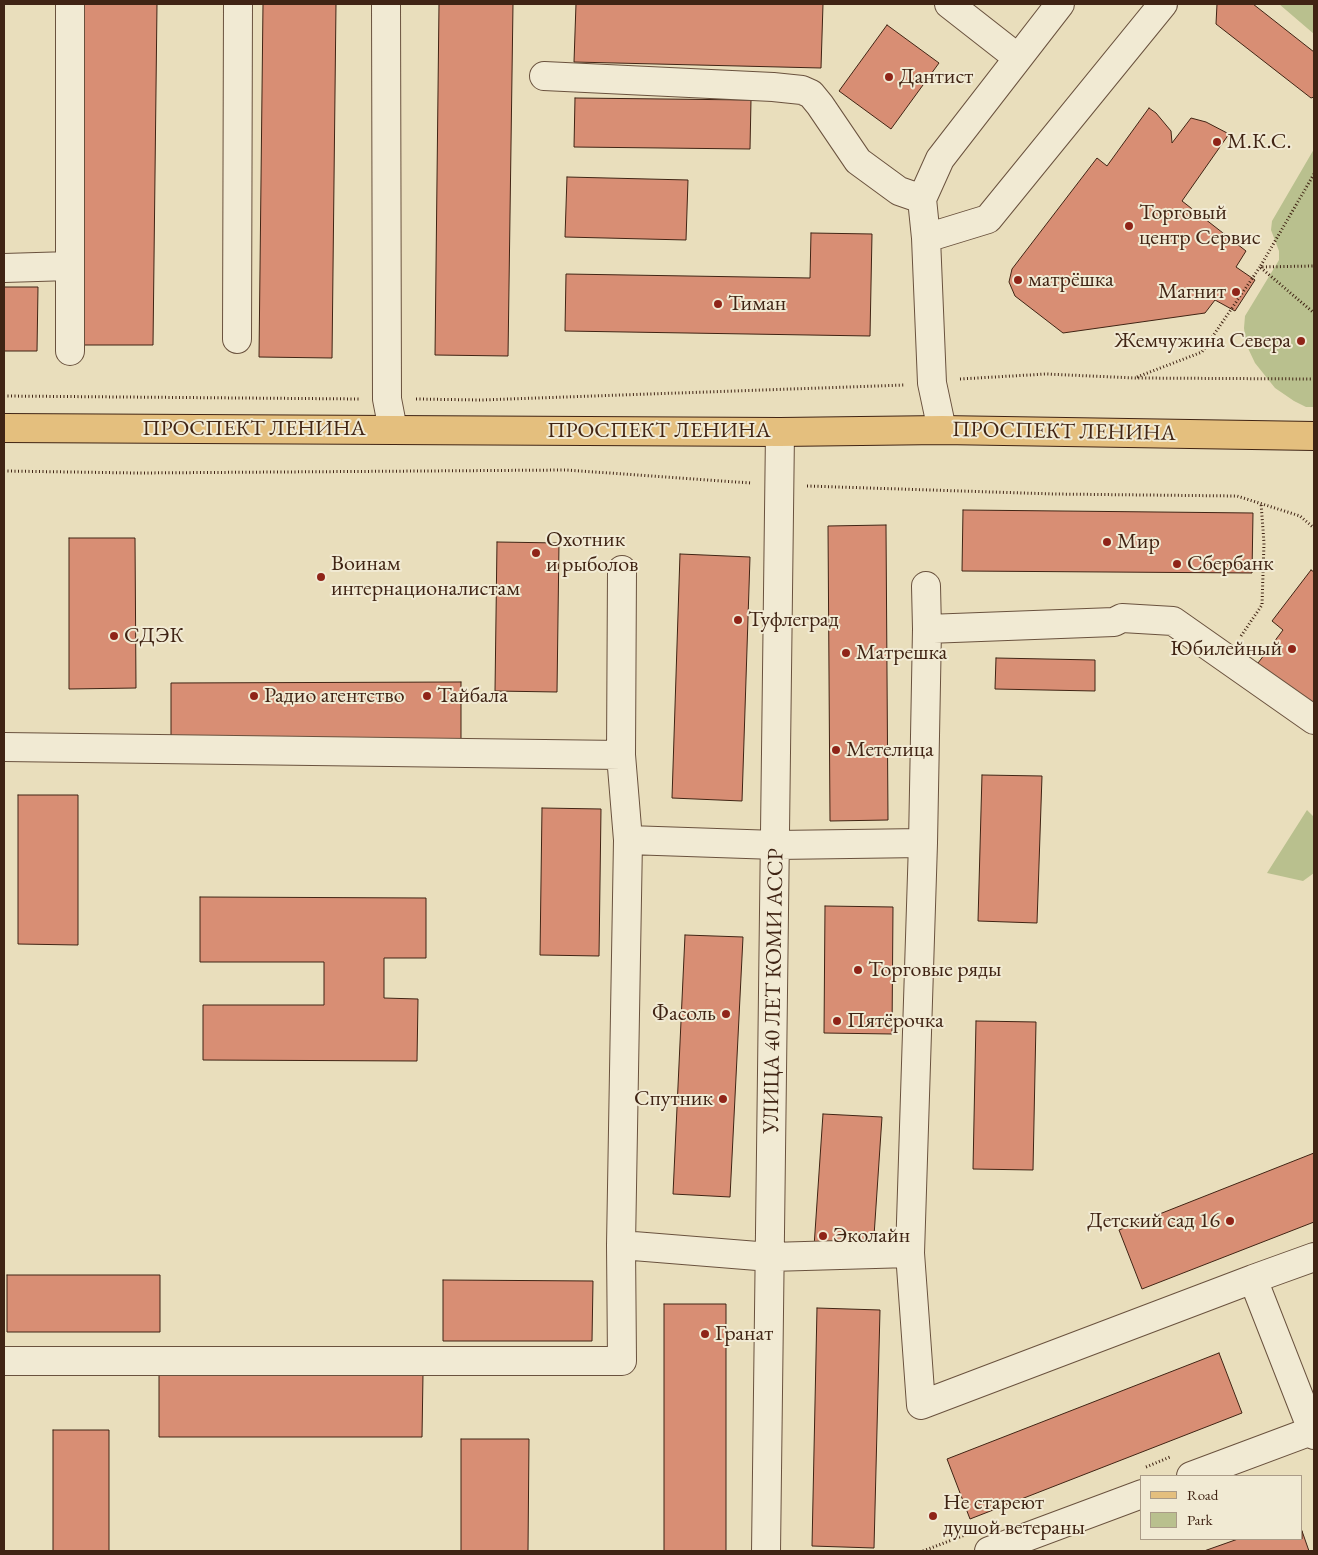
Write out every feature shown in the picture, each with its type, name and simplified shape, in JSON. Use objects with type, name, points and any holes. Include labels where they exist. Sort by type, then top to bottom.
[{"type":"main road","name":"ПРОСПЕКТ ЛЕНИНА","points":[[4,428],[780,432],[942,430],[1314,436]]},
{"type":"street","points":[[70,4],[70,351]]},
{"type":"street","points":[[237,339],[238,4]]},
{"type":"street","points":[[386,4],[387,399],[393,430]]},
{"type":"street","points":[[949,4],[1018,58]]},
{"type":"street","points":[[942,430],[932,383],[926,238],[922,199],[940,159],[1060,4]]},
{"type":"street","points":[[926,238],[988,219],[1163,4]]},
{"type":"street","points":[[544,76],[802,90],[811,94],[820,104],[858,160],[898,191],[922,199]]},
{"type":"street","points":[[4,268],[70,266]]},
{"type":"street","name":"УЛИЦА 40 ЛЕТ КОМИ АССР","points":[[766,1551],[780,432]]},
{"type":"street","points":[[4,1361],[622,1361],[621,1246],[628,840],[622,755],[622,570]]},
{"type":"street","points":[[926,586],[927,629],[923,843],[910,1253],[921,1405],[1314,1257]]},
{"type":"street","points":[[927,629],[1114,622],[1122,618],[1173,621],[1314,720]]},
{"type":"street","points":[[4,747],[622,755]]},
{"type":"street","points":[[628,840],[776,845],[923,843]]},
{"type":"street","points":[[621,1246],[770,1257],[910,1253]]},
{"type":"street","points":[[1194,1475],[1314,1432],[1254,1279]]},
{"type":"street","points":[[989,1551],[1140,1495]]},
{"type":"path","points":[[1135,378],[1202,352],[1260,267],[1314,174]]},
{"type":"path","points":[[1260,267],[1314,266]]},
{"type":"path","points":[[1260,267],[1314,313]]},
{"type":"path","points":[[4,396],[482,400],[932,383],[970,378],[1046,374],[1135,378],[1314,379]]},
{"type":"path","points":[[4,471],[137,474],[566,470],[780,485],[1054,494],[1237,496],[1300,516],[1314,528]]},
{"type":"path","points":[[1226,658],[1262,605],[1264,543],[1261,504]]},
{"type":"green space","points":[[1279,4],[1314,4],[1314,34]]},
{"type":"green space","points":[[1314,149],[1314,407],[1306,407],[1275,388],[1255,363],[1246,344],[1244,328],[1245,316],[1279,260],[1279,251],[1271,230],[1272,221]]},
{"type":"green space","points":[[1307,810],[1314,817],[1314,873],[1303,881],[1267,873]]},
{"type":"building","points":[[84,4],[157,4],[153,345],[80,345]]},
{"type":"building","points":[[263,4],[336,4],[332,358],[259,357]]},
{"type":"building","points":[[439,4],[513,4],[508,356],[435,355]]},
{"type":"building","points":[[576,4],[823,4],[821,68],[574,62]]},
{"type":"building","points":[[1217,4],[1253,4],[1314,52],[1314,97],[1311,98],[1216,24]]},
{"type":"building","name":"Дантист","points":[[887,25],[939,63],[891,129],[839,91]]},
{"type":"building","points":[[575,98],[751,100],[750,149],[574,147]]},
{"type":"building","name":"Торговый центр Сервис","points":[[1149,108],[1156,113],[1171,131],[1172,143],[1191,118],[1206,122],[1229,134],[1182,201],[1246,251],[1236,267],[1255,280],[1235,311],[1215,300],[1205,313],[1063,333],[1015,296],[1009,282],[1012,269],[1097,158],[1107,166]]},
{"type":"building","points":[[567,177],[688,180],[686,240],[565,237]]},
{"type":"building","name":"Тиман","points":[[811,233],[872,234],[870,336],[565,331],[566,274],[810,278]]},
{"type":"building","points":[[4,287],[38,287],[37,351],[4,351]]},
{"type":"building","name":"Мир","points":[[963,510],[1253,513],[1252,573],[962,571]]},
{"type":"building","points":[[886,525],[888,820],[830,821],[828,526]]},
{"type":"building","points":[[69,538],[135,538],[136,688],[69,689]]},
{"type":"building","points":[[497,542],[559,543],[557,692],[495,691]]},
{"type":"building","points":[[680,554],[750,557],[742,801],[672,798]]},
{"type":"building","name":"Юбилейный","points":[[1311,570],[1314,572],[1314,713],[1255,667],[1283,630],[1272,621]]},
{"type":"building","points":[[996,658],[1095,660],[1095,691],[995,689]]},
{"type":"building","points":[[461,682],[461,744],[171,745],[171,683]]},
{"type":"building","points":[[982,775],[1042,776],[1037,923],[978,921]]},
{"type":"building","points":[[18,795],[78,795],[78,945],[18,944]]},
{"type":"building","points":[[542,808],[601,809],[599,956],[540,955]]},
{"type":"building","points":[[200,897],[426,898],[426,958],[384,958],[384,998],[418,999],[417,1061],[203,1060],[203,1005],[324,1005],[324,962],[200,962]]},
{"type":"building","name":"Торговые ряды","points":[[825,906],[893,907],[892,1034],[824,1033]]},
{"type":"building","points":[[685,935],[743,937],[730,1197],[673,1194]]},
{"type":"building","points":[[976,1021],[1036,1022],[1033,1170],[973,1169]]},
{"type":"building","points":[[823,1114],[882,1117],[873,1251],[814,1247]]},
{"type":"building","points":[[1314,1153],[1314,1222],[1142,1289],[1119,1230]]},
{"type":"building","points":[[7,1275],[160,1275],[160,1332],[7,1332]]},
{"type":"building","points":[[443,1280],[593,1281],[592,1341],[443,1341]]},
{"type":"building","points":[[664,1304],[726,1304],[726,1551],[664,1551]]},
{"type":"building","points":[[817,1308],[880,1310],[874,1548],[812,1546]]},
{"type":"building","points":[[1219,1353],[1242,1413],[970,1519],[947,1459]]},
{"type":"building","points":[[159,1374],[423,1374],[422,1437],[159,1437]]},
{"type":"building","points":[[53,1430],[109,1430],[109,1551],[53,1551]]},
{"type":"building","points":[[461,1439],[529,1439],[528,1551],[461,1551]]},
{"type":"building","points":[[1303,1534],[1309,1551],[1204,1551],[1235,1540],[1303,1540]]},
{"type":"place","name":"Дантист","points":[[889,77]]},
{"type":"place","name":"М.К.С.","points":[[1217,142]]},
{"type":"place","name":"Торговый центр Сервис","points":[[1129,226]]},
{"type":"place","name":"матрёшка","points":[[1018,280]]},
{"type":"place","name":"Магнит","points":[[1236,292]]},
{"type":"place","name":"Тиман","points":[[718,304]]},
{"type":"place","name":"Жемчужина Севера","points":[[1301,341]]},
{"type":"place","name":"Мир","points":[[1107,542]]},
{"type":"place","name":"Охотник и рыболов","points":[[536,553]]},
{"type":"place","name":"Сбербанк","points":[[1177,564]]},
{"type":"place","name":"Воинам интернационалистам","points":[[321,577]]},
{"type":"place","name":"Туфлеград","points":[[738,620]]},
{"type":"place","name":"СДЭК","points":[[114,636]]},
{"type":"place","name":"Юбилейный","points":[[1292,649]]},
{"type":"place","name":"Матрешка","points":[[846,653]]},
{"type":"place","name":"Радио агентство","points":[[254,696]]},
{"type":"place","name":"Тайбала","points":[[427,696]]},
{"type":"place","name":"Метелица","points":[[836,750]]},
{"type":"place","name":"Торговые ряды","points":[[858,970]]},
{"type":"place","name":"Фасоль","points":[[726,1014]]},
{"type":"place","name":"Пятёрочка","points":[[837,1021]]},
{"type":"place","name":"Спутник","points":[[723,1099]]},
{"type":"place","name":"Детский сад 16","points":[[1230,1221]]},
{"type":"place","name":"Эколайн","points":[[823,1236]]},
{"type":"place","name":"Гранат","points":[[705,1334]]},
{"type":"place","name":"Не стареют душой ветераны","points":[[933,1516]]}]
